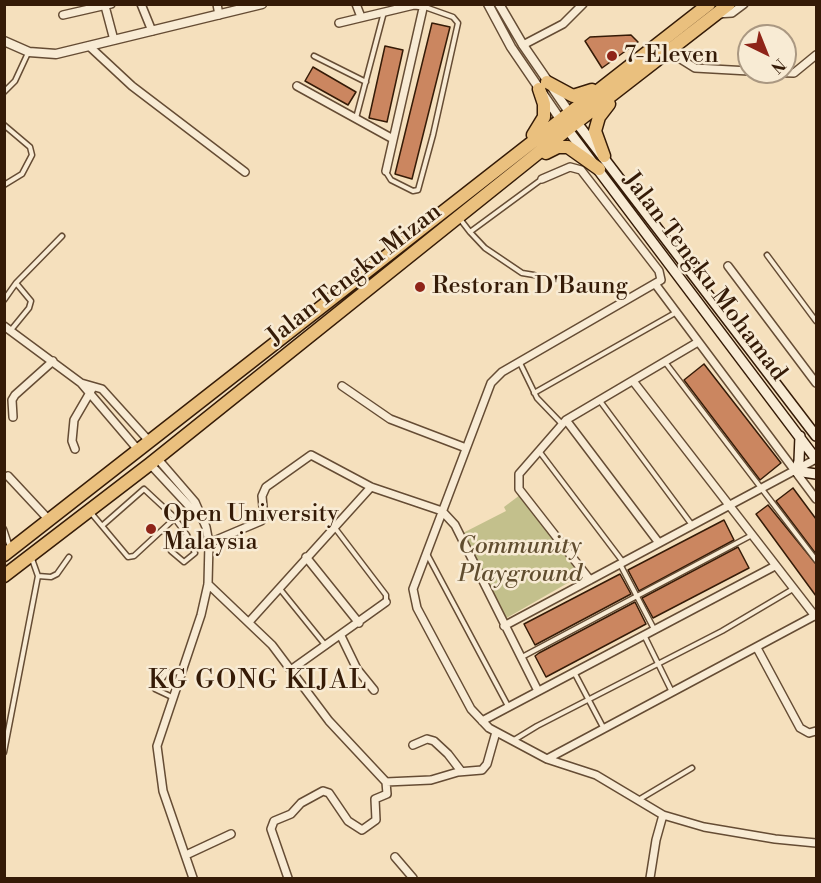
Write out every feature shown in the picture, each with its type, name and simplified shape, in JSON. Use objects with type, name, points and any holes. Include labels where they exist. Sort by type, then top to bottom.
[{"type":"highway","name":"Jalan Tengku Mizan","points":[[8,553],[713,9],[729,4]]},
{"type":"highway","name":"Jalan Tengku Mizan","points":[[617,85],[673,49],[713,9]]},
{"type":"highway","points":[[518,161],[542,125],[543,86],[573,96],[617,85]]},
{"type":"highway","points":[[604,156],[596,139],[596,126],[617,85]]},
{"type":"highway","points":[[518,161],[564,146],[573,149],[599,169]]},
{"type":"highway","name":"Jalan Tengku Mizan","points":[[4,576],[154,461],[459,219],[518,161]]},
{"type":"main road","name":"Jalan Tengku Mohamad","points":[[568,121],[604,156],[816,436]]},
{"type":"main road","name":"Jalan Tengku Mohamad","points":[[568,121],[599,169],[816,459]]},
{"type":"main road","points":[[800,436],[799,461],[795,471],[816,474]]},
{"type":"street","points":[[141,4],[152,31]]},
{"type":"street","points":[[217,4],[219,15]]},
{"type":"street","points":[[4,40],[29,52],[56,54],[262,4]]},
{"type":"street","points":[[356,4],[361,17]]},
{"type":"street","points":[[488,4],[568,121]]},
{"type":"street","points":[[499,4],[543,86]]},
{"type":"street","points":[[523,45],[563,24],[583,4]]},
{"type":"street","points":[[713,9],[732,13],[744,4]]},
{"type":"street","points":[[63,15],[108,5],[114,40]]},
{"type":"street","points":[[339,23],[414,5],[424,5],[386,171]]},
{"type":"street","points":[[89,46],[132,86],[245,172]]},
{"type":"street","points":[[673,49],[679,58],[694,68],[737,70]]},
{"type":"street","points":[[797,71],[816,55]]},
{"type":"street","points":[[297,86],[393,139]]},
{"type":"street","points":[[542,179],[570,167],[585,174],[659,272],[661,280],[656,285],[502,372],[491,382],[414,583],[414,602],[471,709],[482,721],[512,742],[547,759],[596,775],[663,815],[704,826],[775,839],[816,843]]},
{"type":"street","points":[[728,266],[816,381]]},
{"type":"street","points":[[656,285],[816,499]]},
{"type":"street","points":[[8,328],[90,391],[139,451]]},
{"type":"street","points":[[590,580],[519,489],[519,474],[564,422],[698,342]]},
{"type":"street","points":[[13,417],[12,400],[15,394],[53,361]]},
{"type":"street","points":[[547,759],[816,616],[633,381]]},
{"type":"street","points":[[81,383],[96,385],[151,442]]},
{"type":"street","points":[[75,449],[72,441],[74,420],[90,391],[96,385]]},
{"type":"street","points":[[342,386],[390,419],[466,448]]},
{"type":"street","points":[[564,422],[659,543]]},
{"type":"street","points":[[209,543],[261,521],[262,496],[266,487],[311,455],[371,487],[442,511],[455,525],[538,691]]},
{"type":"street","points":[[504,626],[816,459]]},
{"type":"street","points":[[154,461],[190,496],[206,527],[209,543],[208,584],[194,643],[172,697],[157,746],[163,791],[193,879]]},
{"type":"street","points":[[8,476],[50,521]]},
{"type":"street","points":[[249,622],[278,586],[335,528],[371,487]]},
{"type":"street","points":[[306,557],[359,623]]},
{"type":"street","points":[[482,721],[775,566]]},
{"type":"street","points":[[208,584],[249,622],[292,669],[329,721],[386,782],[387,794],[375,799],[376,819],[362,830],[348,821],[328,793],[323,791],[301,803],[291,814],[274,821],[271,829],[288,879]]},
{"type":"street","points":[[292,669],[386,602]]},
{"type":"street","points":[[340,636],[354,665],[374,690]]},
{"type":"street","points":[[758,648],[800,728],[809,733],[816,731]]},
{"type":"street","points":[[386,782],[431,780],[461,771],[478,771],[485,767],[496,732]]},
{"type":"street","points":[[413,745],[427,739],[434,741],[445,750],[461,771]]},
{"type":"street","points":[[650,879],[656,840],[663,815]]},
{"type":"street","points":[[186,855],[231,834]]},
{"type":"street","points":[[396,857],[413,879]]},
{"type":"lane","points":[[386,171],[391,180],[413,191],[418,190],[433,135],[458,23],[453,17],[424,5]]},
{"type":"lane","points":[[356,118],[384,12]]},
{"type":"lane","points":[[4,92],[15,81],[29,52]]},
{"type":"lane","points":[[314,56],[366,82]]},
{"type":"lane","points":[[4,125],[30,147],[33,156],[22,174],[4,185]]},
{"type":"lane","points":[[470,232],[542,179]]},
{"type":"lane","points":[[459,219],[485,248],[522,273],[534,275]]},
{"type":"lane","points":[[6,297],[16,283],[62,236]]},
{"type":"lane","points":[[767,255],[816,321]]},
{"type":"lane","points":[[8,328],[30,308],[30,301],[16,283]]},
{"type":"lane","points":[[534,393],[676,312]]},
{"type":"lane","points":[[665,362],[816,560]]},
{"type":"lane","points":[[520,363],[534,393],[564,422]]},
{"type":"lane","points":[[599,400],[693,525]]},
{"type":"lane","points":[[539,451],[621,563],[654,630]]},
{"type":"lane","points":[[103,525],[144,489],[187,535],[195,553],[184,562],[171,551],[187,535]]},
{"type":"lane","points":[[89,511],[128,556],[134,556],[174,519]]},
{"type":"lane","points":[[335,528],[386,595],[386,602]]},
{"type":"lane","points":[[4,529],[8,553]]},
{"type":"lane","points":[[521,657],[752,535]]},
{"type":"lane","points":[[427,553],[508,707]]},
{"type":"lane","points":[[4,752],[38,576],[31,556]]},
{"type":"lane","points":[[38,576],[51,577],[57,574],[69,557]]},
{"type":"lane","points":[[278,586],[326,646]]},
{"type":"lane","points":[[512,742],[537,726],[722,631],[793,589]]},
{"type":"lane","points":[[644,635],[672,693]]},
{"type":"lane","points":[[172,697],[155,688],[166,673],[182,672]]},
{"type":"lane","points":[[574,672],[604,729]]},
{"type":"lane","points":[[640,800],[692,768]]},
{"type":"green space","name":"Community Playground","points":[[520,495],[580,571],[580,576],[503,620],[461,534],[506,511],[504,507]]},
{"type":"building","points":[[432,23],[450,27],[412,179],[395,174]]},
{"type":"building","points":[[631,35],[638,42],[602,68],[585,41],[590,37]]},
{"type":"building","points":[[385,46],[403,50],[387,122],[369,118]]},
{"type":"building","points":[[313,67],[356,92],[348,105],[305,81]]},
{"type":"building","points":[[704,364],[781,463],[760,480],[684,380]]},
{"type":"building","points":[[793,488],[816,519],[816,554],[776,501]]},
{"type":"building","points":[[768,505],[816,564],[816,596],[756,514]]},
{"type":"building","points":[[724,520],[734,540],[639,591],[628,570]]},
{"type":"building","points":[[738,547],[749,568],[653,618],[642,598]]},
{"type":"building","points":[[620,574],[631,594],[535,645],[524,624]]},
{"type":"building","points":[[635,602],[646,624],[546,677],[535,656]]},
{"type":"place","name":"7-Eleven","points":[[612,56]]},
{"type":"place","name":"Restoran D'Baung","points":[[420,287]]},
{"type":"place","name":"Open University Malaysia","points":[[151,529]]},
{"type":"district","name":"KG GONG KIJAL","points":[[258,682]]}]
